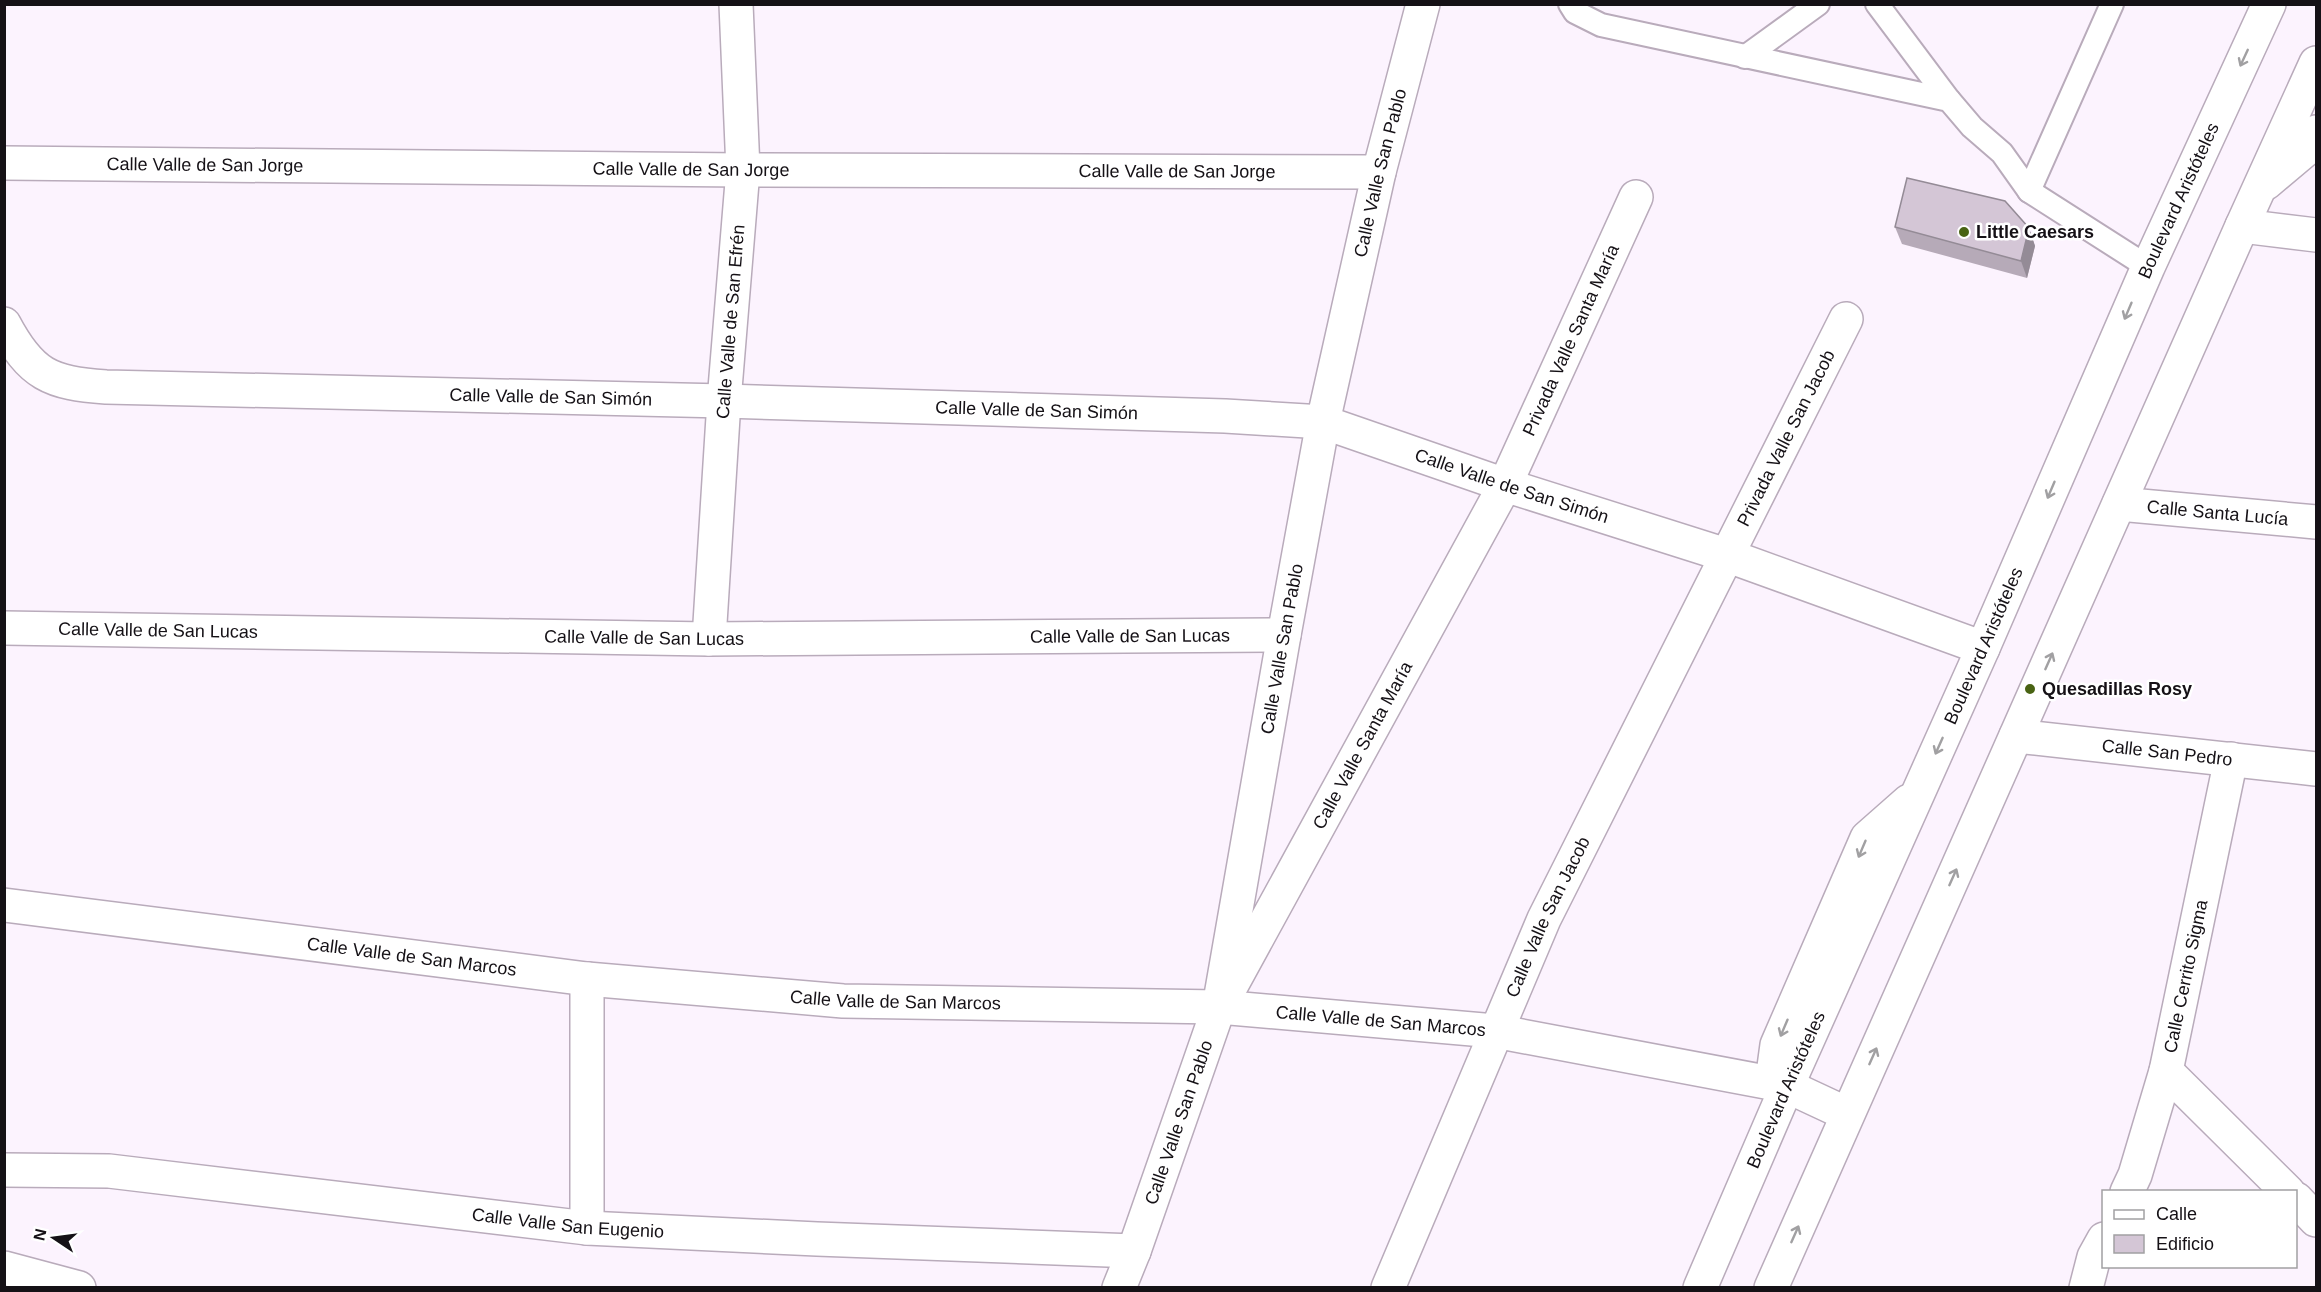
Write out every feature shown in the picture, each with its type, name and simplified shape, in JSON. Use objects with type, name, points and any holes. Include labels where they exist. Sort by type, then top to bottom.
[{"type":"street","name":"Calle Valle de San Efrén","points":[[709,639],[724,401],[743,170],[736,4]]},
{"type":"street","name":"Calle Valle San Pablo","points":[[1119,1287],[1134,1251],[1219,1006],[1323,422],[1379,172],[1423,4]]},
{"type":"street","name":"Boulevard Aristóteles","points":[[1700,1287],[1786,1086],[1983,648],[2148,267],[2269,4]]},
{"type":"street","points":[[1771,1287],[2316,63]]},
{"type":"street","points":[[2260,188],[2310,146],[2316,132]]},
{"type":"street","name":"Calle Valle de San Jorge","points":[[4,162],[743,170],[1379,172]]},
{"type":"street","name":"Privada Valle Santa María","points":[[1505,485],[1636,197]]},
{"type":"street","points":[[2242,226],[2316,235]]},
{"type":"street","name":"Privada Valle San Jacob","points":[[1726,555],[1846,319]]},
{"type":"street","name":"Calle Valle de San Simón","points":[[4,324],[18,350],[36,368],[53,378],[81,385],[106,387],[724,401],[1225,416],[1323,422],[1505,485],[1726,555],[1983,648]]},
{"type":"street","name":"Calle Valle Santa María","points":[[1219,1006],[1505,485]]},
{"type":"street","name":"Calle Santa Lucía","points":[[2119,504],[2316,522]]},
{"type":"street","name":"Calle Valle San Jacob","points":[[1388,1287],[1544,919],[1726,555]]},
{"type":"street","name":"Calle Valle de San Lucas","points":[[4,628],[709,639],[1284,635]]},
{"type":"street","name":"Calle San Pedro","points":[[2016,736],[2316,769]]},
{"type":"street","name":"Calle Cerrito Sigma","points":[[2128,1190],[2135,1175],[2166,1071],[2231,759]]},
{"type":"street","name":"Calle Valle de San Marcos","points":[[4,906],[587,979],[843,1001],[1219,1006],[1495,1031],[1786,1086],[1847,1114]]},
{"type":"street","points":[[587,979],[587,1228]]},
{"type":"street","points":[[2166,1071],[2287,1190]]},
{"type":"street","name":"Calle Valle San Eugenio","points":[[4,1170],[109,1171],[587,1228],[1134,1251]]},
{"type":"street","points":[[2297,1201],[2316,1220]]},
{"type":"street","points":[[2086,1287],[2094,1257],[2102,1241]]},
{"type":"street","points":[[4,1268],[79,1287]]},
{"type":"lane","points":[[1570,4],[1575,12],[1601,25],[1949,100]]},
{"type":"lane","points":[[1745,57],[1818,4]]},
{"type":"lane","points":[[1877,4],[1949,100],[1972,127],[2002,153],[2029,191],[2148,267]]},
{"type":"lane","points":[[2029,191],[2112,4]]},
{"type":"building","name":"Little Caesars","points":[[1907,178],[2005,201],[2029,228],[2021,261],[1895,227]]},
{"type":"place","name":"Little Caesars","points":[[1964,232]]},
{"type":"place","name":"Quesadillas Rosy","points":[[2030,689]]}]
